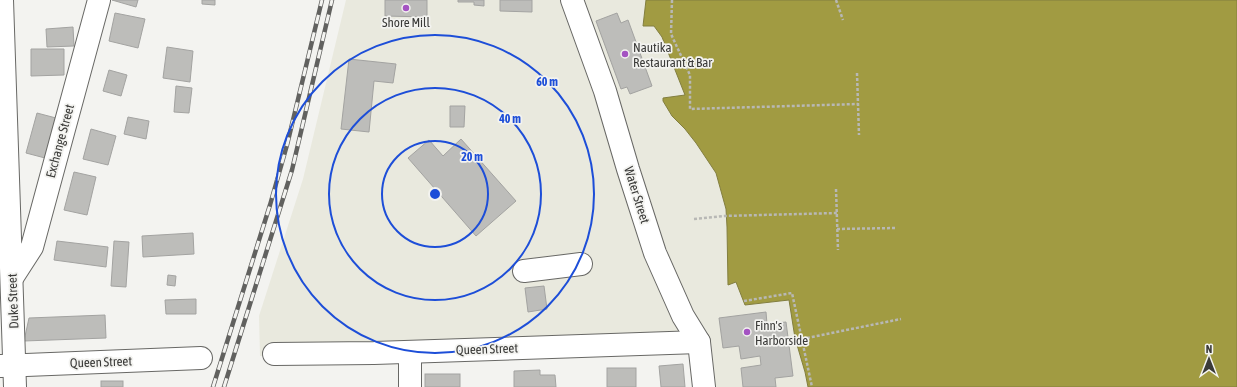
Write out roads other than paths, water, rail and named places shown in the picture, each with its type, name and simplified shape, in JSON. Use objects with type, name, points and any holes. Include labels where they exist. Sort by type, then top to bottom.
[{"type":"street","name":"Duke Street","points":[[2,0],[12,278],[7,365],[15,387]]},
{"type":"street","name":"Exchange Street","points":[[12,278],[32,246],[99,0]]},
{"type":"street","name":"Water Street","points":[[572,0],[605,91],[655,253],[683,316],[699,342],[704,387]]},
{"type":"street","points":[[524,271],[581,264]]},
{"type":"street","name":"Queen Street","points":[[274,354],[410,352],[699,342]]},
{"type":"street","points":[[410,352],[410,387]]},
{"type":"street","name":"Queen Street","points":[[7,365],[201,358]]},
{"type":"railway","points":[[213,387],[270,205],[287,145],[322,0]]},
{"type":"railway","points":[[224,387],[292,170],[332,0]]},
{"type":"place","name":"Shore Mill","points":[[406,8]]},
{"type":"place","name":"Nautika Restaurant & Bar","points":[[625,54]]},
{"type":"place","name":"Finn's Harborside","points":[[747,332]]}]
